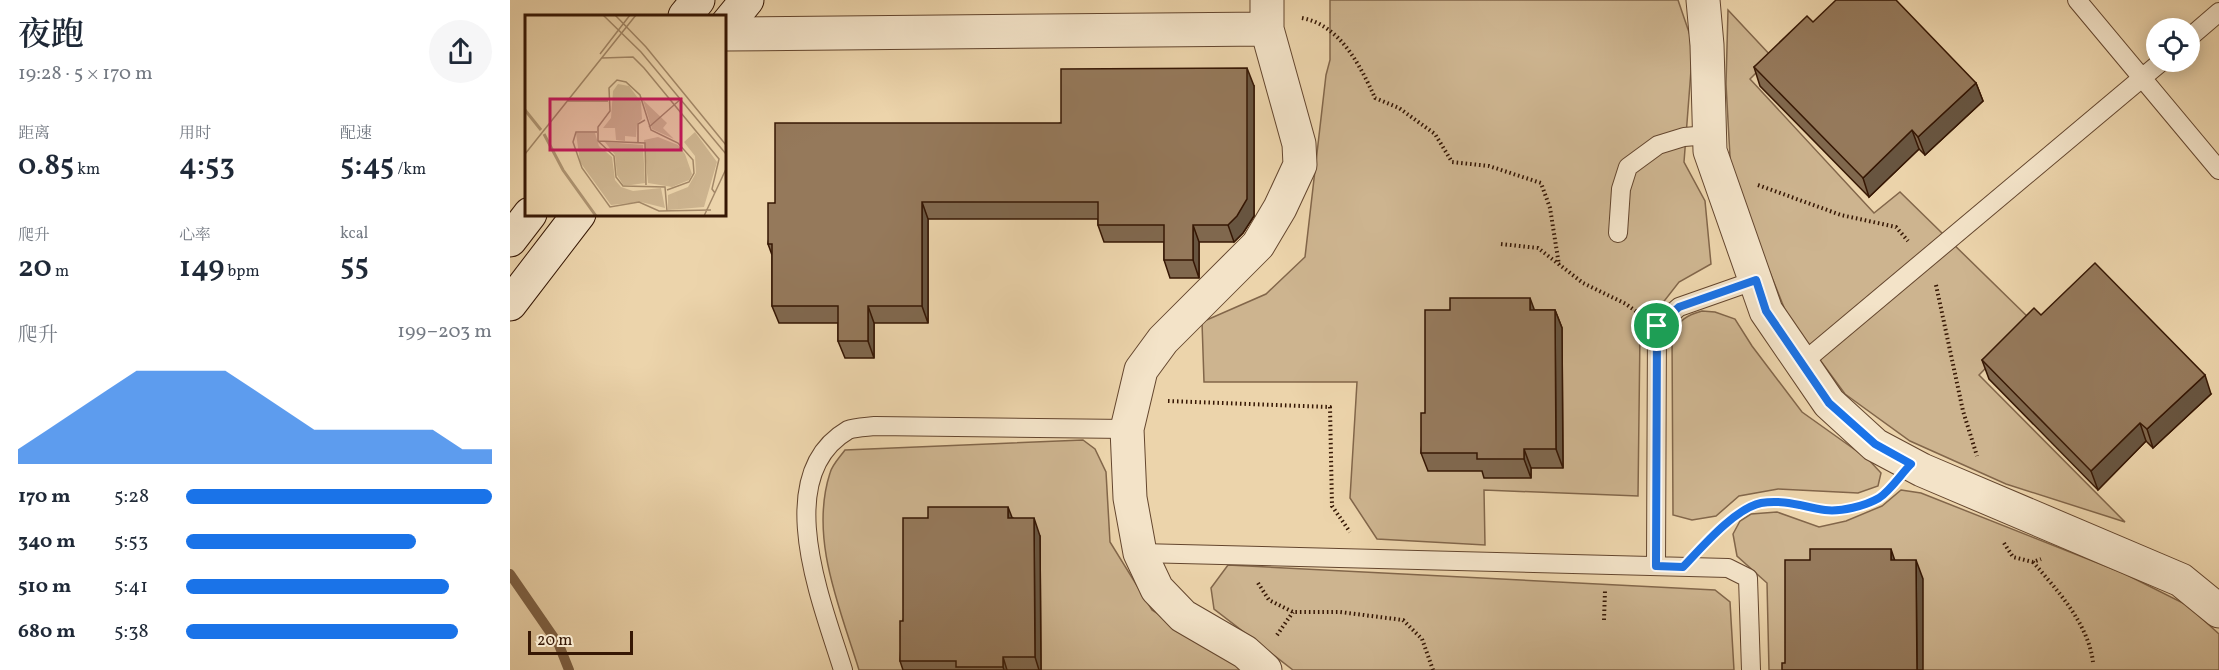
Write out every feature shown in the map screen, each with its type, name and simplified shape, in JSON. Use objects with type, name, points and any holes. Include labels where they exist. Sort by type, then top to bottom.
[{"type":"street","points":[[686,15],[698,0]]},
{"type":"street","points":[[726,26],[747,0]]},
{"type":"street","points":[[1703,0],[1707,45],[1710,151],[1766,311],[1829,403],[1875,444],[1911,464],[2181,580],[2219,611]]},
{"type":"street","points":[[726,34],[1267,14],[1299,144],[1300,165],[1280,208],[1258,245],[1163,340],[1141,370],[1131,415],[1130,498],[1140,553],[1157,589],[1183,616],[1245,652],[1265,670]]},
{"type":"street","points":[[510,240],[528,216]]},
{"type":"street","points":[[510,304],[577,216]]},
{"type":"lane","points":[[2077,0],[2219,170]]},
{"type":"lane","points":[[2200,28],[2219,12]]},
{"type":"lane","points":[[1801,364],[2148,72]]},
{"type":"lane","points":[[1618,233],[1621,189],[1628,167],[1658,145],[1684,137],[1709,135]]},
{"type":"lane","points":[[1656,566],[1657,326],[1679,307],[1756,280]]},
{"type":"lane","points":[[843,670],[811,564],[805,502],[813,474],[826,449],[849,429],[875,426],[1131,415]]},
{"type":"lane","points":[[1140,553],[1728,568],[1748,578],[1751,670]]},
{"type":"path","points":[[1267,14],[1305,18],[1331,29],[1361,68],[1375,98],[1399,108],[1435,134],[1452,162],[1489,166],[1541,183],[1550,208],[1559,265]]},
{"type":"path","points":[[1501,244],[1538,248],[1583,283],[1626,304],[1657,326]]},
{"type":"path","points":[[1131,415],[1330,407],[1332,506],[1369,559]]},
{"type":"path","points":[[1683,567],[1722,528],[1742,512],[1759,503],[1796,503],[1827,510],[1850,508],[1879,497],[1911,464]]},
{"type":"path","points":[[1252,556],[1258,584],[1269,600],[1293,612],[1340,612],[1403,620],[1422,639],[1433,670]]},
{"type":"path","points":[[2033,562],[2068,603],[2092,651],[2093,662]]},
{"type":"shaded area","points":[[1330,0],[1678,0],[1693,44],[1684,162],[1705,201],[1711,264],[1679,282],[1640,332],[1638,496],[1484,490],[1485,545],[1377,539],[1350,498],[1357,382],[1204,382],[1202,322],[1266,294],[1305,257],[1326,75],[1330,60]]},
{"type":"shaded area","points":[[1728,10],[1772,57],[1750,79],[1874,213],[1900,192],[2032,321],[1979,375],[2125,522],[2006,484],[1910,441],[1845,394],[1787,315],[1731,175],[1726,84]]},
{"type":"shaded area","points":[[1702,311],[1715,312],[1735,319],[1752,346],[1802,412],[1868,459],[1881,473],[1878,486],[1858,493],[1778,489],[1739,496],[1716,516],[1692,520],[1673,515],[1672,335],[1684,319]]},
{"type":"shaded area","points":[[1083,440],[1095,449],[1106,472],[1110,542],[1152,610],[1244,670],[859,670],[829,573],[823,522],[824,498],[830,473],[845,450]]},
{"type":"shaded area","points":[[1901,490],[1921,493],[2123,573],[2187,605],[2219,634],[2219,670],[1769,670],[1767,583],[1737,556],[1733,534],[1740,521],[1751,514],[1777,512],[1819,527],[1846,521],[1882,506]]},
{"type":"shaded area","points":[[1228,565],[1715,590],[1730,602],[1734,670],[1293,670],[1214,609],[1211,588]]},
{"type":"building","points":[[1836,0],[1896,0],[1976,83],[1918,137],[1912,130],[1863,178],[1754,67],[1807,16],[1813,22]]},
{"type":"building","points":[[1247,68],[1247,199],[1237,216],[1228,225],[1193,225],[1193,260],[1164,260],[1164,225],[1098,225],[1098,202],[922,202],[922,306],[868,306],[868,341],[838,341],[838,306],[772,306],[772,244],[768,244],[768,203],[775,203],[775,123],[1061,123],[1061,69]]},
{"type":"building","points":[[2095,263],[2205,375],[2147,429],[2140,423],[2091,471],[1982,360],[2034,308],[2041,315]]},
{"type":"building","points":[[1450,298],[1530,298],[1530,310],[1555,310],[1556,449],[1524,449],[1524,459],[1477,459],[1477,453],[1421,453],[1421,413],[1425,413],[1425,310],[1450,310]]},
{"type":"building","points":[[928,507],[1008,507],[1008,518],[1034,518],[1035,657],[1003,657],[1003,667],[956,667],[956,661],[900,661],[900,621],[903,621],[903,518],[928,518]]},
{"type":"building","points":[[1810,549],[1891,549],[1891,560],[1916,560],[1917,670],[1782,670],[1782,663],[1785,663],[1785,560],[1810,560]]},
{"type":"waterway","points":[[510,574],[559,645],[569,670]]},
{"type":"route","points":[[1756,280],[1766,311],[1829,403],[1875,444],[1911,464],[1879,497],[1850,508],[1827,510],[1805,504],[1759,503],[1742,512],[1722,528],[1683,567],[1656,566],[1657,326],[1679,307],[1756,280]]}]
